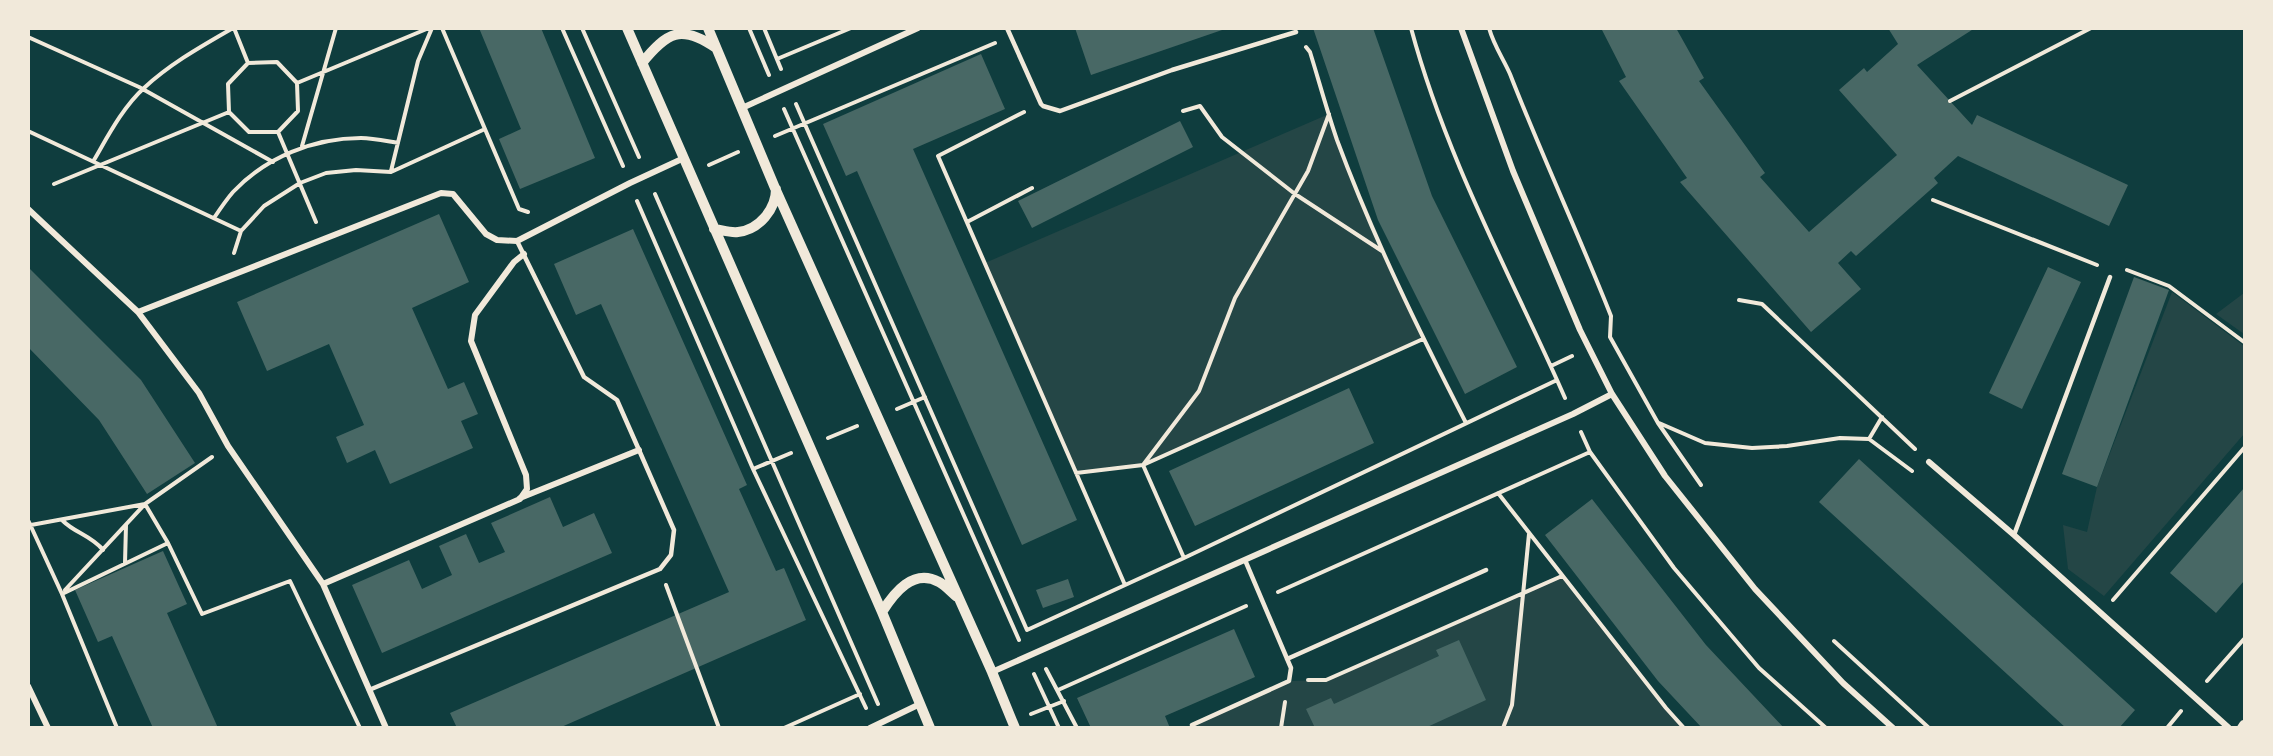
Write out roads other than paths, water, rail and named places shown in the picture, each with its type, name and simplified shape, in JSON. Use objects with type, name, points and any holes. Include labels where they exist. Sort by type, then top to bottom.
[{"type":"street","points":[[627,28],[882,612],[930,728]]},
{"type":"street","points":[[708,28],[776,188],[960,599],[1015,728]]},
{"type":"street","points":[[742,108],[918,28]]},
{"type":"street","points":[[1461,28],[1513,171],[1580,330],[1612,394],[1665,476],[1755,589],[1843,684],[1893,728]]},
{"type":"street","points":[[642,63],[656,45],[666,38],[679,34],[700,37],[717,48]]},
{"type":"street","points":[[138,312],[441,193],[453,194],[486,234],[497,240],[516,241],[684,158]]},
{"type":"street","points":[[714,229],[735,232],[754,227],[770,211],[776,188]]},
{"type":"street","points":[[28,210],[138,312],[199,393],[228,446],[322,584],[386,728]]},
{"type":"street","points":[[520,499],[527,489],[526,475],[471,341],[475,315],[514,262],[524,254]]},
{"type":"street","points":[[992,672],[1573,414],[1612,394]]},
{"type":"street","points":[[322,584],[639,450]]},
{"type":"street","points":[[1929,462],[2229,728]]},
{"type":"street","points":[[882,612],[897,589],[912,580],[926,579],[939,582],[960,599]]},
{"type":"street","points":[[28,686],[48,728]]},
{"type":"street","points":[[872,726],[920,704]]},
{"type":"lane","points":[[1007,28],[1041,104],[1060,111],[1172,70],[1296,32]]},
{"type":"lane","points":[[369,690],[660,569],[671,555],[674,530],[617,400],[584,377],[516,241]]},
{"type":"lane","points":[[2014,535],[2110,278]]},
{"type":"lane","points":[[1192,725],[1289,681],[1291,668],[1245,560]]},
{"type":"lane","points":[[1287,659],[1486,570]]}]
